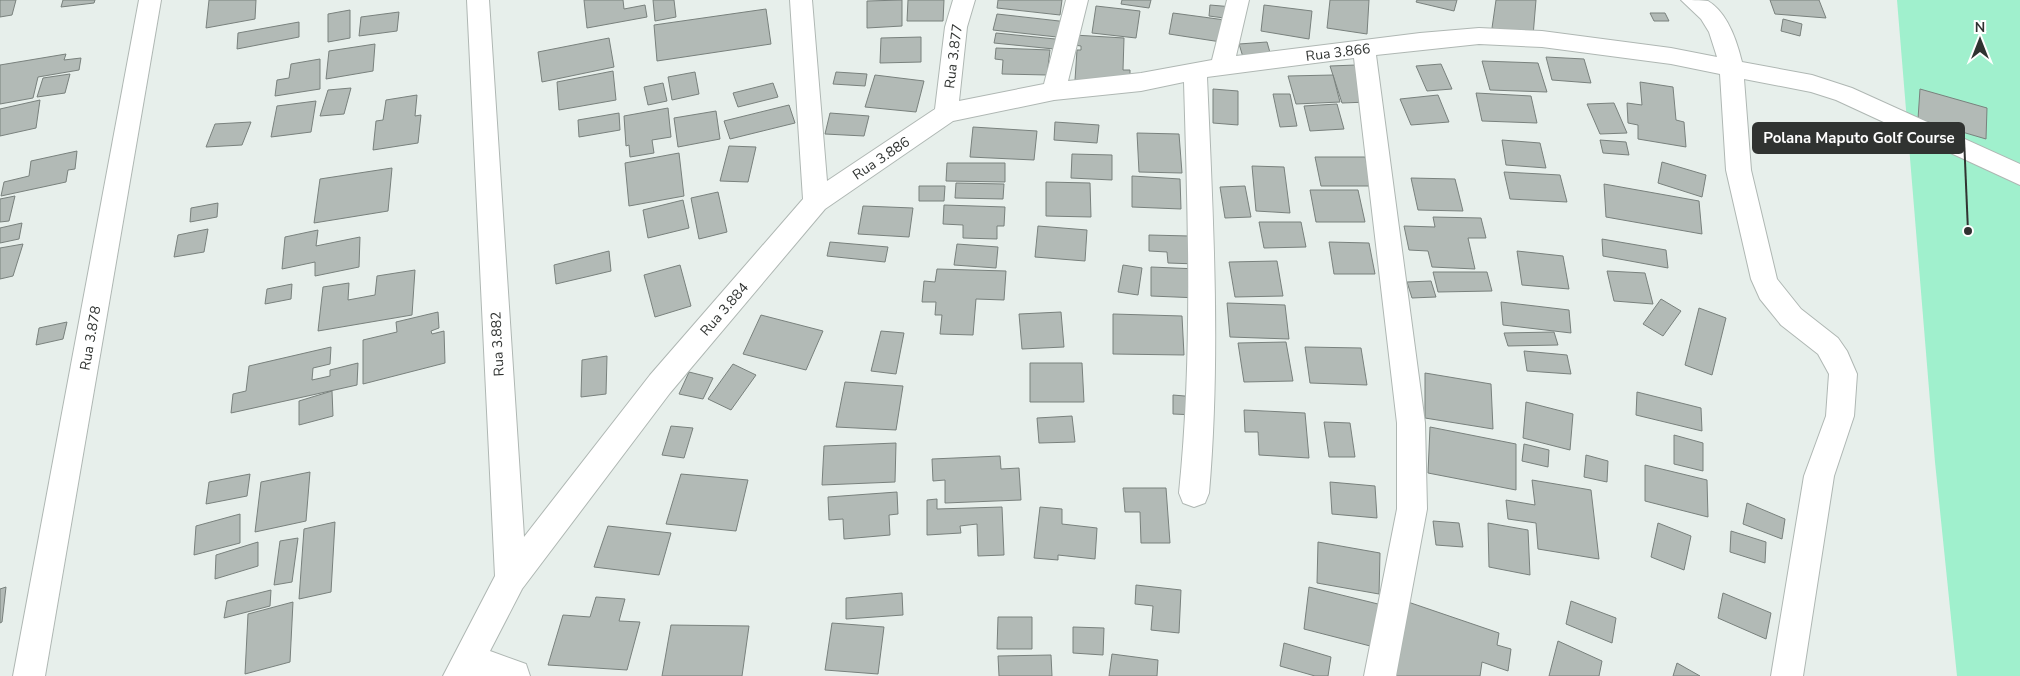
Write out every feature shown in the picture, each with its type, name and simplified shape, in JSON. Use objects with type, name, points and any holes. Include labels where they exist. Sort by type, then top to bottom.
[{"type":"street","name":"Rua 3.878","points":[[29,676],[150,0]]},
{"type":"street","name":"Rua 3.882","points":[[464,668],[510,578],[478,0]]},
{"type":"street","points":[[801,0],[809,131],[816,202]]},
{"type":"street","name":"Rua 3.877","points":[[946,114],[956,27],[964,0]]},
{"type":"street","points":[[1054,91],[1077,0]]},
{"type":"street","points":[[1222,66],[1238,0]]},
{"type":"street","points":[[1692,0],[1701,6],[1718,25],[1732,67],[1737,156],[1764,279],[1769,291],[1791,317],[1828,346],[1837,359],[1843,374],[1840,416],[1819,476],[1787,676]]},
{"type":"street","name":"Rua 3.866","points":[[946,114],[1054,91],[1141,82],[1222,66],[1364,48],[1479,36],[1542,39],[1732,67],[1812,84],[1844,94],[2020,175]]},
{"type":"street","points":[[1364,48],[1411,423],[1413,457],[1412,510],[1380,676]]},
{"type":"street","points":[[1194,493],[1201,421],[1202,282],[1195,71]]},
{"type":"street","name":"Rua 3.886","points":[[816,202],[946,114]]},
{"type":"street","name":"Rua 3.884","points":[[510,578],[660,384],[816,202]]},
{"type":"street","points":[[464,668],[514,676]]},
{"type":"green space","points":[[1897,0],[2020,0],[2020,676],[1957,676],[1935,462]]},
{"type":"building","points":[[0,0],[16,0],[12,15],[0,17]]},
{"type":"building","points":[[63,0],[95,0],[94,3],[61,7]]},
{"type":"building","points":[[209,0],[256,0],[255,19],[206,28]]},
{"type":"building","points":[[584,0],[623,0],[624,9],[645,5],[647,17],[587,28]]},
{"type":"building","points":[[653,0],[674,0],[676,17],[655,21]]},
{"type":"building","points":[[902,0],[902,26],[867,28],[867,1]]},
{"type":"building","points":[[908,0],[944,0],[943,21],[907,21]]},
{"type":"building","points":[[998,0],[1062,0],[1060,15],[997,8]]},
{"type":"building","points":[[1122,0],[1151,0],[1149,8],[1121,4]]},
{"type":"building","points":[[1330,0],[1369,0],[1367,34],[1327,28]]},
{"type":"building","points":[[1417,0],[1457,0],[1454,11],[1416,2]]},
{"type":"building","points":[[1496,0],[1536,0],[1533,36],[1492,28]]},
{"type":"building","points":[[1770,0],[1819,0],[1826,18],[1775,14]]},
{"type":"building","points":[[1210,5],[1233,7],[1232,19],[1209,16]]},
{"type":"building","points":[[1264,5],[1312,11],[1309,39],[1261,31]]},
{"type":"building","points":[[1096,6],[1140,11],[1136,38],[1092,33]]},
{"type":"building","points":[[766,9],[771,44],[657,61],[654,25]]},
{"type":"building","points":[[350,10],[350,38],[328,42],[328,14]]},
{"type":"building","points":[[399,12],[397,31],[359,36],[361,17]]},
{"type":"building","points":[[1173,13],[1225,20],[1221,42],[1169,34]]},
{"type":"building","points":[[1650,13],[1665,13],[1669,21],[1654,21]]},
{"type":"building","points":[[997,14],[1068,22],[1066,38],[993,30]]},
{"type":"building","points":[[1783,19],[1802,24],[1800,36],[1781,31]]},
{"type":"building","points":[[299,22],[299,37],[237,49],[238,33]]},
{"type":"building","points":[[996,33],[1065,40],[1064,50],[994,43]]},
{"type":"building","points":[[1074,35],[1124,38],[1123,70],[1130,70],[1130,83],[1075,80],[1077,50],[1081,50],[1081,46],[1074,45]]},
{"type":"building","points":[[921,37],[921,62],[880,63],[881,38]]},
{"type":"building","points":[[609,38],[614,67],[542,82],[538,52]]},
{"type":"building","points":[[1267,42],[1271,56],[1243,57],[1239,44]]},
{"type":"building","points":[[375,44],[373,71],[326,79],[329,51]]},
{"type":"building","points":[[996,48],[1050,50],[1047,75],[1002,74],[1003,60],[995,59]]},
{"type":"building","points":[[66,54],[64,60],[81,58],[79,70],[38,77],[33,98],[0,104],[0,65]]},
{"type":"building","points":[[1546,57],[1584,59],[1591,83],[1552,80]]},
{"type":"building","points":[[320,59],[320,89],[275,96],[277,80],[289,78],[291,64]]},
{"type":"building","points":[[1482,61],[1538,63],[1547,92],[1490,90]]},
{"type":"building","points":[[1441,64],[1452,89],[1427,91],[1416,66]]},
{"type":"building","points":[[1356,65],[1368,102],[1342,103],[1330,66]]},
{"type":"building","points":[[613,71],[616,100],[559,110],[557,82]]},
{"type":"building","points":[[695,72],[699,94],[672,100],[668,77]]},
{"type":"building","points":[[836,72],[867,74],[865,86],[833,84]]},
{"type":"building","points":[[70,74],[65,93],[37,97],[43,78]]},
{"type":"building","points":[[875,75],[924,81],[916,112],[865,107]]},
{"type":"building","points":[[1333,75],[1340,102],[1296,104],[1288,76]]},
{"type":"building","points":[[1640,82],[1673,87],[1676,120],[1684,122],[1686,147],[1638,139],[1638,125],[1628,123],[1627,103],[1642,105]]},
{"type":"building","points":[[663,83],[667,101],[648,105],[644,87]]},
{"type":"building","points":[[773,83],[778,97],[738,107],[733,93]]},
{"type":"building","points":[[351,88],[344,114],[320,116],[328,90]]},
{"type":"building","points":[[1213,89],[1238,91],[1238,125],[1213,123]]},
{"type":"building","points":[[1920,89],[1987,108],[1986,139],[1918,119]]},
{"type":"building","points":[[1476,93],[1531,96],[1537,123],[1482,121]]},
{"type":"building","points":[[1273,94],[1290,94],[1297,126],[1280,127]]},
{"type":"building","points":[[417,95],[415,116],[421,115],[418,143],[373,150],[376,121],[383,120],[386,100]]},
{"type":"building","points":[[1438,95],[1449,122],[1411,125],[1400,99]]},
{"type":"building","points":[[40,100],[36,128],[0,136],[0,109]]},
{"type":"building","points":[[316,101],[311,132],[271,137],[277,106]]},
{"type":"building","points":[[1614,103],[1627,133],[1600,134],[1587,104]]},
{"type":"building","points":[[1337,104],[1344,129],[1310,131],[1304,106]]},
{"type":"building","points":[[789,105],[795,123],[730,139],[724,121]]},
{"type":"building","points":[[668,108],[671,137],[652,140],[654,153],[630,157],[629,145],[626,146],[624,116]]},
{"type":"building","points":[[716,111],[720,139],[678,147],[674,118]]},
{"type":"building","points":[[619,113],[620,130],[579,137],[578,120]]},
{"type":"building","points":[[830,113],[869,116],[864,136],[825,134]]},
{"type":"building","points":[[251,122],[242,145],[206,147],[215,124]]},
{"type":"building","points":[[1055,122],[1099,125],[1097,143],[1054,140]]},
{"type":"building","points":[[973,127],[1037,131],[1034,160],[970,157]]},
{"type":"building","points":[[1137,133],[1179,134],[1182,173],[1139,172]]},
{"type":"building","points":[[1502,140],[1540,143],[1546,168],[1506,165]]},
{"type":"building","points":[[1600,140],[1626,142],[1629,155],[1603,153]]},
{"type":"building","points":[[729,146],[756,147],[748,182],[720,181]]},
{"type":"building","points":[[77,151],[75,169],[68,170],[66,182],[1,196],[4,182],[29,176],[31,161]]},
{"type":"building","points":[[679,153],[684,196],[629,206],[625,163]]},
{"type":"building","points":[[1072,154],[1112,155],[1112,180],[1071,178]]},
{"type":"building","points":[[1315,157],[1365,157],[1372,186],[1321,186]]},
{"type":"building","points":[[1662,162],[1706,175],[1702,197],[1658,183]]},
{"type":"building","points":[[947,163],[1005,163],[1005,182],[946,181]]},
{"type":"building","points":[[1252,166],[1284,167],[1290,213],[1256,211]]},
{"type":"building","points":[[392,168],[388,211],[314,223],[320,179]]},
{"type":"building","points":[[1504,172],[1560,175],[1567,202],[1510,199]]},
{"type":"building","points":[[1132,176],[1180,179],[1181,209],[1132,207]]},
{"type":"building","points":[[1411,178],[1455,179],[1463,211],[1418,210]]},
{"type":"building","points":[[1046,182],[1090,183],[1091,217],[1046,216]]},
{"type":"building","points":[[956,183],[1004,184],[1003,199],[955,198]]},
{"type":"building","points":[[1604,184],[1699,201],[1702,234],[1606,217]]},
{"type":"building","points":[[919,186],[945,186],[944,201],[919,201]]},
{"type":"building","points":[[1245,186],[1251,217],[1225,218],[1220,187]]},
{"type":"building","points":[[1310,190],[1358,190],[1365,222],[1316,222]]},
{"type":"building","points":[[718,192],[727,232],[699,239],[691,198]]},
{"type":"building","points":[[15,196],[9,221],[0,222],[0,199]]},
{"type":"building","points":[[683,200],[689,228],[648,238],[643,210]]},
{"type":"building","points":[[218,203],[217,217],[190,222],[191,208]]},
{"type":"building","points":[[944,205],[1005,207],[1004,226],[997,226],[997,239],[963,238],[963,225],[943,224]]},
{"type":"building","points":[[863,206],[913,208],[909,237],[858,234]]},
{"type":"building","points":[[1433,217],[1481,218],[1486,238],[1468,238],[1475,269],[1432,267],[1428,251],[1409,250],[1404,226],[1435,227]]},
{"type":"building","points":[[1259,222],[1301,222],[1306,247],[1264,248]]},
{"type":"building","points":[[22,223],[19,239],[0,243],[0,228]]},
{"type":"building","points":[[1038,226],[1087,230],[1085,261],[1035,257]]},
{"type":"building","points":[[208,229],[204,252],[174,257],[178,235]]},
{"type":"building","points":[[318,230],[316,246],[360,237],[359,267],[315,276],[315,262],[282,269],[285,237]]},
{"type":"building","points":[[1149,235],[1189,236],[1197,264],[1168,263],[1167,252],[1149,251]]},
{"type":"building","points":[[1602,239],[1666,250],[1668,268],[1603,256]]},
{"type":"building","points":[[830,242],[888,247],[885,262],[827,256]]},
{"type":"building","points":[[1329,242],[1369,243],[1375,274],[1334,274]]},
{"type":"building","points":[[23,244],[13,276],[0,279],[0,248]]},
{"type":"building","points":[[957,244],[998,247],[996,268],[954,265]]},
{"type":"building","points":[[609,251],[611,271],[556,284],[554,265]]},
{"type":"building","points":[[1517,251],[1563,256],[1569,289],[1522,285]]},
{"type":"building","points":[[1277,261],[1283,296],[1235,297],[1229,262]]},
{"type":"building","points":[[680,265],[691,306],[655,317],[644,275]]},
{"type":"building","points":[[1123,265],[1142,268],[1138,295],[1118,292]]},
{"type":"building","points":[[1151,267],[1198,269],[1199,298],[1151,296]]},
{"type":"building","points":[[937,269],[1006,271],[1004,300],[976,299],[973,335],[940,334],[942,315],[935,315],[936,302],[922,302],[924,281],[935,282]]},
{"type":"building","points":[[415,270],[412,315],[318,331],[323,287],[349,283],[348,300],[375,295],[377,276]]},
{"type":"building","points":[[1607,271],[1645,273],[1653,304],[1614,301]]},
{"type":"building","points":[[1433,272],[1487,272],[1492,291],[1438,292]]},
{"type":"building","points":[[1431,281],[1436,297],[1412,298],[1407,282]]},
{"type":"building","points":[[292,284],[291,299],[265,304],[267,289]]},
{"type":"building","points":[[1661,299],[1681,311],[1663,336],[1643,324]]},
{"type":"building","points":[[1501,302],[1569,310],[1571,333],[1503,325]]},
{"type":"building","points":[[1227,303],[1285,305],[1289,339],[1230,337]]},
{"type":"building","points":[[1699,308],[1726,318],[1712,375],[1685,365]]},
{"type":"building","points":[[438,312],[439,328],[431,331],[432,334],[444,331],[445,363],[363,384],[363,340],[397,332],[396,322]]},
{"type":"building","points":[[1061,312],[1064,347],[1022,349],[1019,314]]},
{"type":"building","points":[[1113,314],[1182,316],[1184,355],[1113,354]]},
{"type":"building","points":[[761,315],[823,331],[806,370],[743,354]]},
{"type":"building","points":[[67,322],[63,339],[36,345],[39,328]]},
{"type":"building","points":[[881,331],[904,333],[896,374],[871,371]]},
{"type":"building","points":[[1554,332],[1558,345],[1508,346],[1504,333]]},
{"type":"building","points":[[1286,342],[1293,381],[1244,382],[1238,343]]},
{"type":"building","points":[[331,347],[330,364],[313,368],[312,380],[330,376],[330,370],[358,363],[357,385],[231,413],[233,394],[246,391],[249,366]]},
{"type":"building","points":[[1305,347],[1361,348],[1367,385],[1310,383]]},
{"type":"building","points":[[1524,351],[1567,355],[1571,374],[1527,371]]},
{"type":"building","points":[[607,356],[606,394],[581,397],[582,360]]},
{"type":"building","points":[[1030,363],[1082,363],[1084,402],[1030,402]]},
{"type":"building","points":[[733,364],[756,375],[731,410],[708,399]]},
{"type":"building","points":[[689,372],[713,378],[703,399],[679,394]]},
{"type":"building","points":[[1425,373],[1491,384],[1493,429],[1425,418]]},
{"type":"building","points":[[845,382],[903,386],[896,430],[836,427]]},
{"type":"building","points":[[332,391],[333,416],[299,425],[299,401]]},
{"type":"building","points":[[1637,392],[1701,408],[1702,431],[1636,415]]},
{"type":"building","points":[[1173,395],[1196,397],[1197,415],[1173,414]]},
{"type":"building","points":[[1526,402],[1573,414],[1570,450],[1523,438]]},
{"type":"building","points":[[1244,410],[1305,413],[1309,458],[1259,455],[1258,432],[1245,432]]},
{"type":"building","points":[[1072,416],[1075,442],[1039,443],[1037,418]]},
{"type":"building","points":[[1324,422],[1350,423],[1355,457],[1329,457]]},
{"type":"building","points":[[671,426],[693,428],[684,458],[662,455]]},
{"type":"building","points":[[1430,427],[1516,444],[1516,490],[1428,473]]},
{"type":"building","points":[[1674,435],[1703,443],[1703,471],[1674,464]]},
{"type":"building","points":[[896,443],[895,482],[822,485],[824,446]]},
{"type":"building","points":[[1524,444],[1549,450],[1548,467],[1522,461]]},
{"type":"building","points":[[1586,455],[1608,461],[1607,482],[1584,477]]},
{"type":"building","points":[[1000,456],[1001,469],[1019,468],[1021,500],[945,503],[945,480],[933,481],[932,459]]},
{"type":"building","points":[[1645,465],[1707,480],[1708,517],[1645,501]]},
{"type":"building","points":[[310,472],[306,521],[255,532],[261,482]]},
{"type":"building","points":[[250,474],[247,496],[206,504],[209,482]]},
{"type":"building","points":[[681,474],[748,480],[736,531],[666,524]]},
{"type":"building","points":[[1532,480],[1591,490],[1599,559],[1538,549],[1536,523],[1508,519],[1506,500],[1535,505]]},
{"type":"building","points":[[1330,482],[1375,486],[1377,518],[1332,514]]},
{"type":"building","points":[[1123,488],[1166,488],[1170,543],[1141,543],[1140,512],[1125,512]]},
{"type":"building","points":[[897,492],[898,514],[889,515],[890,535],[844,539],[843,519],[829,520],[828,497]]},
{"type":"building","points":[[937,499],[937,509],[1002,507],[1004,555],[978,556],[977,524],[960,526],[961,533],[927,535],[927,500]]},
{"type":"building","points":[[1747,503],[1785,519],[1782,539],[1743,524]]},
{"type":"building","points":[[1040,507],[1062,509],[1062,524],[1097,528],[1095,559],[1058,555],[1058,560],[1034,558]]},
{"type":"building","points":[[240,514],[240,543],[194,555],[196,526]]},
{"type":"building","points":[[1433,521],[1459,523],[1463,547],[1436,545]]},
{"type":"building","points":[[335,522],[331,592],[299,599],[304,529]]},
{"type":"building","points":[[1488,523],[1528,530],[1530,575],[1489,567]]},
{"type":"building","points":[[1658,523],[1691,536],[1684,570],[1651,557]]},
{"type":"building","points":[[608,526],[671,533],[659,575],[594,567]]},
{"type":"building","points":[[1731,531],[1766,542],[1765,563],[1730,552]]},
{"type":"building","points":[[298,538],[292,582],[274,585],[280,541]]},
{"type":"building","points":[[258,542],[258,566],[215,579],[216,555]]},
{"type":"building","points":[[1318,542],[1380,553],[1379,594],[1317,583]]},
{"type":"building","points":[[1136,585],[1181,590],[1179,633],[1151,630],[1153,606],[1135,604]]},
{"type":"building","points":[[6,587],[2,622],[0,623],[0,589]]},
{"type":"building","points":[[1309,587],[1382,605],[1378,648],[1304,629]]},
{"type":"building","points":[[271,590],[270,606],[224,618],[227,601]]},
{"type":"building","points":[[902,593],[903,615],[846,619],[846,598]]},
{"type":"building","points":[[1723,593],[1771,613],[1766,639],[1718,618]]},
{"type":"building","points":[[596,597],[625,599],[619,621],[640,622],[627,670],[548,665],[563,615],[590,617]]},
{"type":"building","points":[[1571,601],[1616,618],[1612,643],[1566,624]]},
{"type":"building","points":[[293,602],[290,662],[245,674],[248,614]]},
{"type":"building","points":[[1408,602],[1499,633],[1497,645],[1511,649],[1508,671],[1482,662],[1480,676],[1393,676]]},
{"type":"building","points":[[998,617],[1032,617],[1032,649],[997,649]]},
{"type":"building","points":[[832,623],[884,627],[878,674],[825,670]]},
{"type":"building","points":[[671,625],[749,626],[742,676],[662,676]]},
{"type":"building","points":[[1073,627],[1104,628],[1103,655],[1073,653]]},
{"type":"building","points":[[1558,641],[1602,661],[1599,676],[1549,676]]},
{"type":"building","points":[[1284,643],[1331,657],[1328,676],[1315,676],[1280,666]]},
{"type":"building","points":[[1112,654],[1158,660],[1157,676],[1109,676]]},
{"type":"building","points":[[1051,655],[1052,676],[999,676],[998,656]]},
{"type":"building","points":[[1677,663],[1700,676],[1673,676]]},
{"type":"place","name":"Polana Maputo Golf Course","points":[[1968,231]]}]
